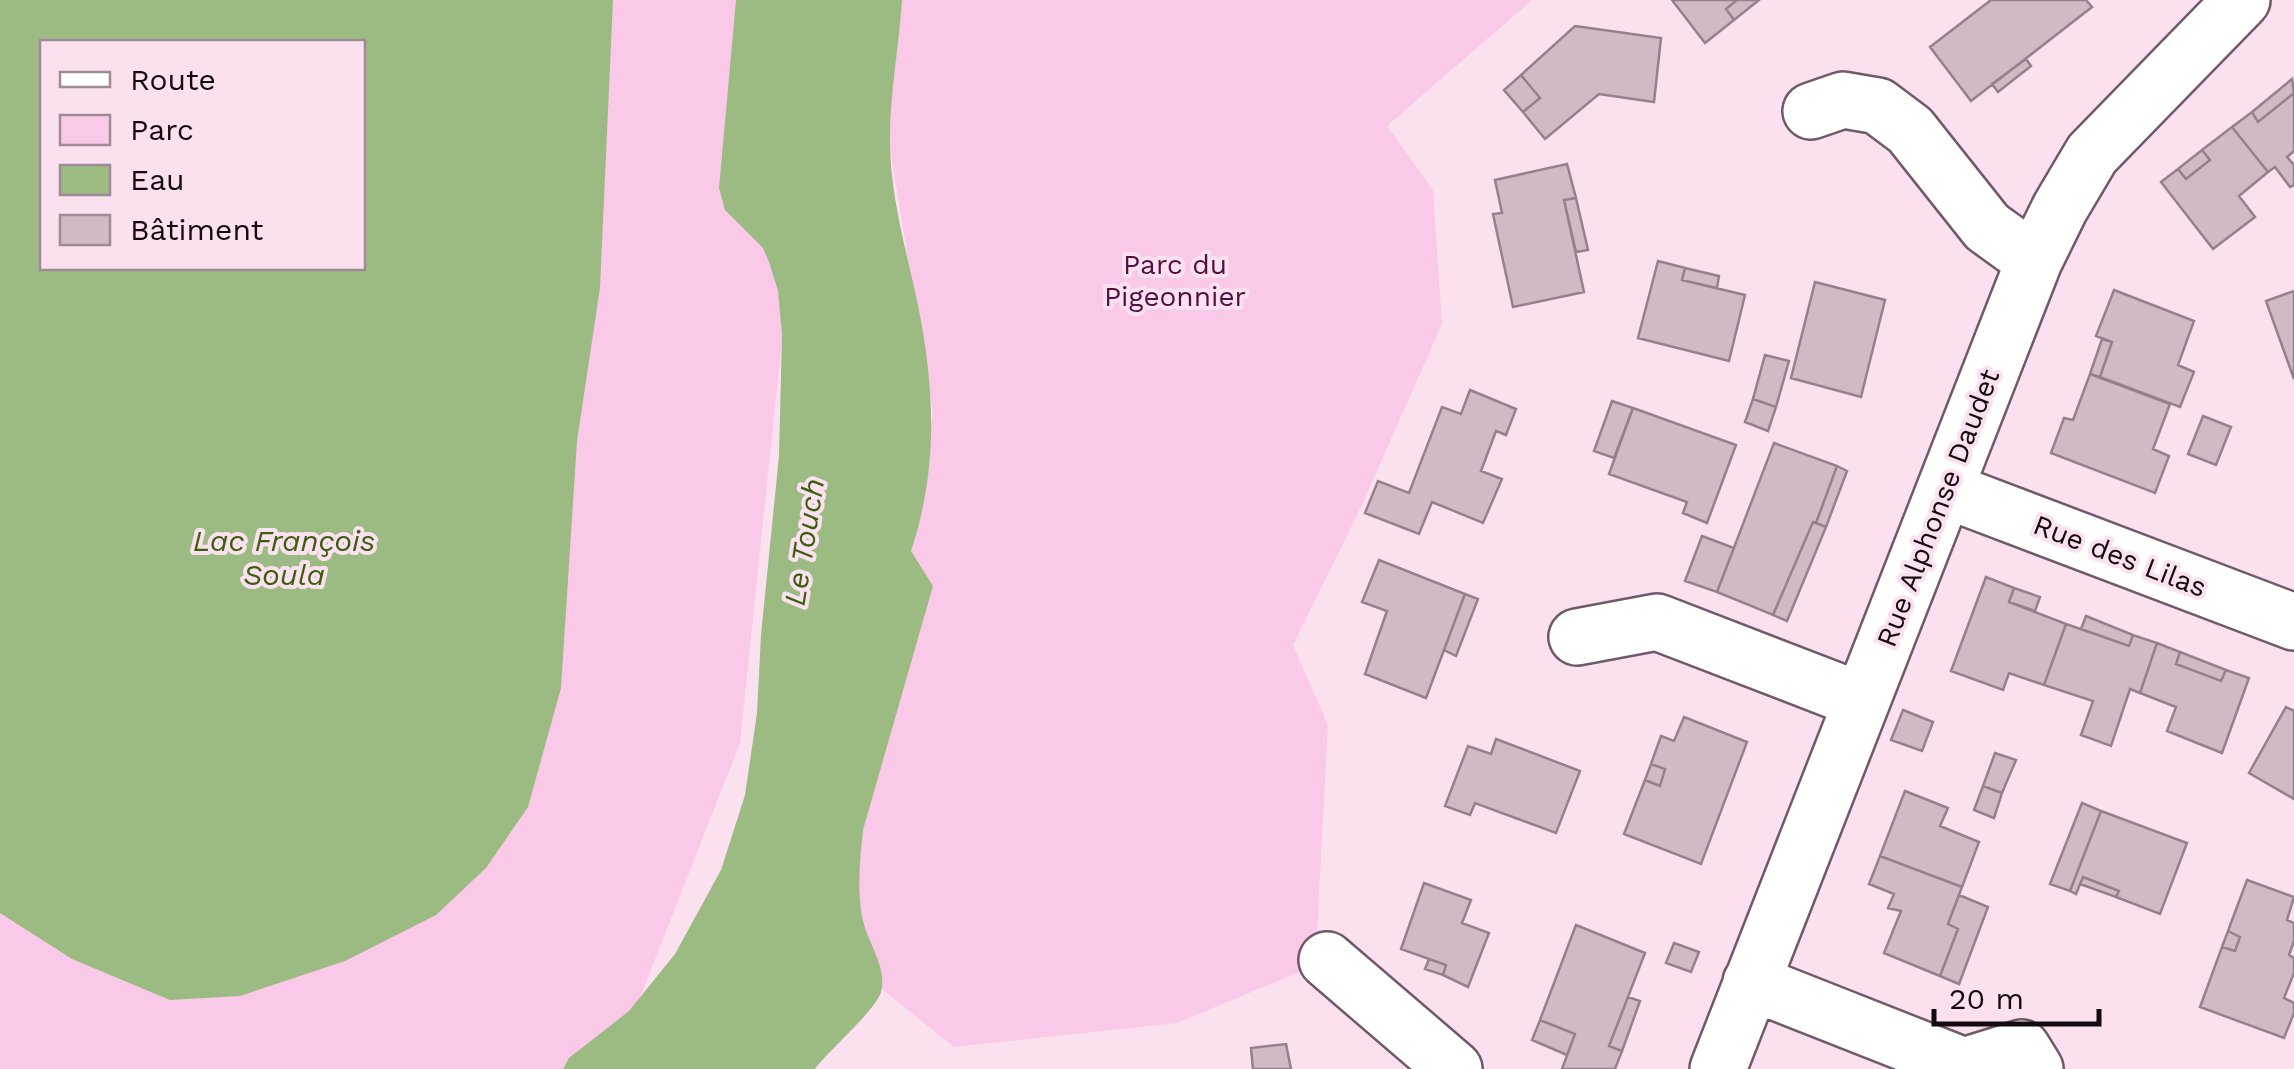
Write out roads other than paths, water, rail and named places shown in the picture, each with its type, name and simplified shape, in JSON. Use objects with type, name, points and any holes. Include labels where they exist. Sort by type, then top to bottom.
[{"type":"street","name":"Rue Alphonse Daudet","points":[[1718,1069],[2034,261],[2092,154],[2242,0]]},
{"type":"street","points":[[1812,111],[1843,100],[1878,106],[1910,130],[1988,228],[2034,261]]},
{"type":"street","name":"Rue des Lilas","points":[[1946,490],[2294,622]]},
{"type":"street","points":[[1577,638],[1657,622],[1862,700]]},
{"type":"street","points":[[1327,960],[1454,1069]]},
{"type":"street","points":[[1752,982],[1964,1068],[2022,1048],[2034,1069]]},
{"type":"water","name":"Lac François Soula","points":[[0,0],[613,0],[600,288],[577,441],[561,688],[528,807],[486,868],[436,915],[345,961],[240,996],[170,1000],[72,959],[0,913]]},
{"type":"water","name":"Le Touch","points":[[736,0],[902,0],[891,109],[891,166],[919,310],[931,401],[926,491],[911,551],[933,586],[863,830],[860,905],[882,973],[881,992],[815,1069],[563,1069],[569,1058],[629,1011],[675,954],[721,870],[745,795],[757,713],[779,456],[782,334],[778,291],[763,248],[725,210],[719,188]]},
{"type":"park label","name":"Parc du Pigeonnier","points":[[1175,280]]}]
